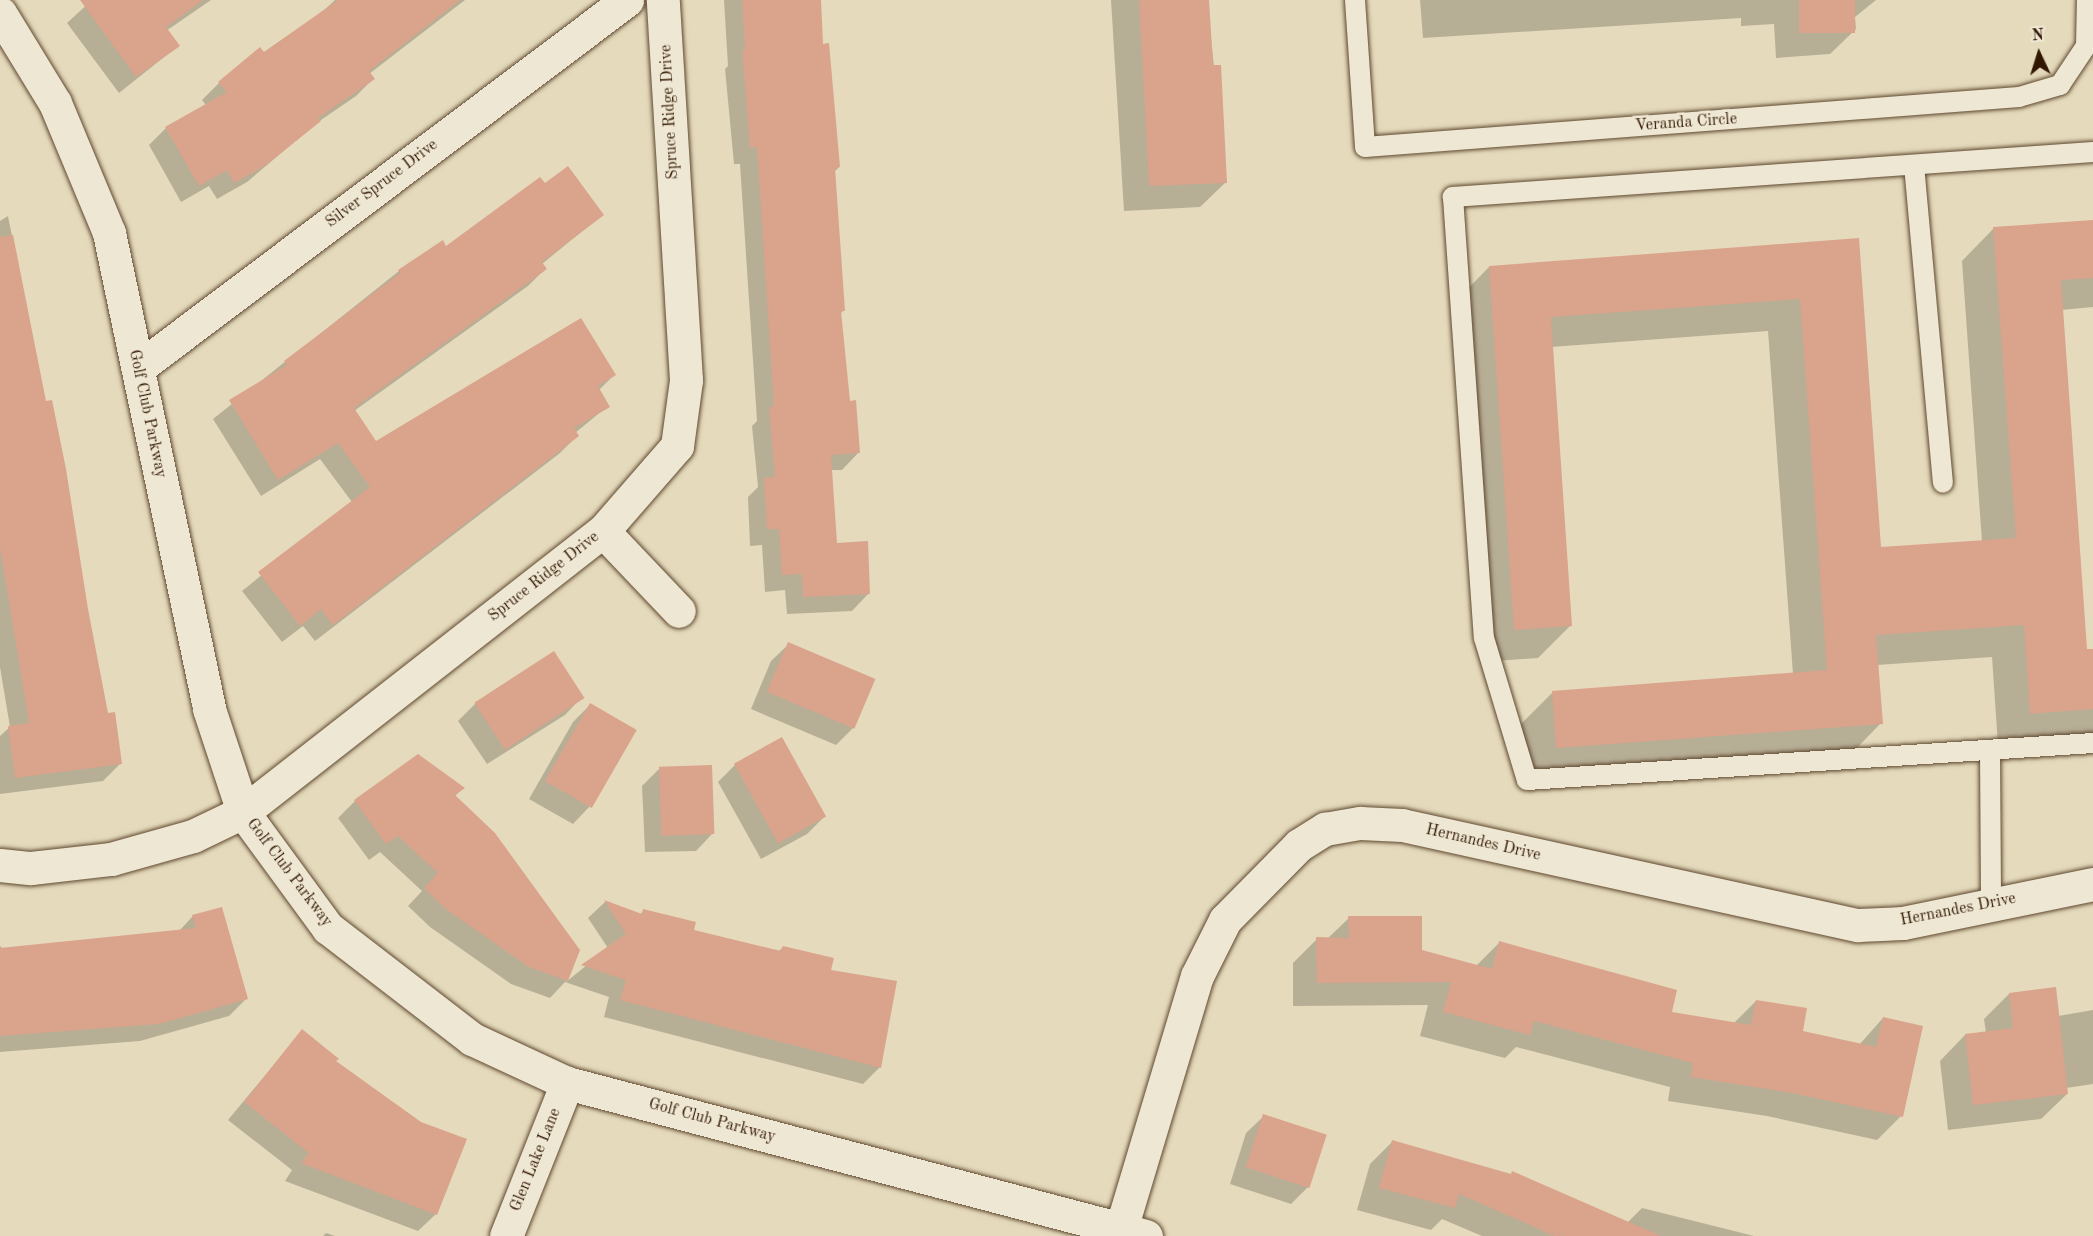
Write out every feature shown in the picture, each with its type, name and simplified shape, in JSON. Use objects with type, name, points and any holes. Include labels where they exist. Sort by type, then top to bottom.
[{"type":"street","name":"Silver Spruce Drive","points":[[138,368],[627,0]]},
{"type":"street","name":"Spruce Ridge Drive","points":[[0,866],[31,868],[111,859],[193,836],[243,812],[603,531],[677,446],[686,380],[663,0]]},
{"type":"street","name":"Golf Club Parkway","points":[[0,13],[55,104],[109,233],[209,709],[243,812],[328,928],[472,1039],[567,1083],[1129,1234]]},
{"type":"street","points":[[603,531],[679,611]]},
{"type":"street","name":"Hernandes Drive","points":[[1129,1234],[1197,976],[1220,930],[1260,881],[1299,845],[1325,829],[1360,823],[1402,825],[1858,925],[1903,922],[2093,884]]},
{"type":"street","name":"Glen Lake Lane","points":[[506,1236],[567,1083]]},
{"type":"lane","name":"Veranda Circle","points":[[1355,0],[1365,147],[2019,97],[2060,85],[2086,46],[2087,0]]},
{"type":"lane","points":[[2093,152],[1453,197],[1484,638],[1527,780],[1990,752],[2093,742]]},
{"type":"lane","points":[[1914,165],[1943,483]]},
{"type":"lane","points":[[1990,752],[1991,904]]},
{"type":"building","points":[[80,0],[203,0],[166,27],[180,46],[136,77]]},
{"type":"building","points":[[338,0],[460,0],[369,71],[375,79],[318,118],[321,121],[266,165],[234,183],[227,170],[199,186],[165,127],[227,92],[218,82],[260,47],[264,52]]},
{"type":"building","points":[[742,0],[821,0],[823,44],[829,43],[840,167],[835,168],[845,311],[841,311],[850,401],[856,400],[860,453],[831,455],[837,543],[868,541],[870,594],[803,597],[802,574],[782,575],[779,529],[767,529],[764,478],[775,477],[769,407],[774,407],[757,147],[750,148],[742,50],[745,50]]},
{"type":"building","points":[[1139,0],[1209,0],[1213,65],[1221,65],[1227,183],[1149,186]]},
{"type":"building","points":[[1799,0],[1855,0],[1855,33],[1799,33]]},
{"type":"building","points":[[568,166],[604,215],[542,262],[547,269],[354,408],[376,441],[581,318],[616,375],[598,386],[610,407],[574,428],[579,436],[333,625],[321,609],[300,626],[258,572],[370,487],[338,443],[278,480],[229,400],[287,365],[284,361],[400,273],[398,270],[443,240],[446,246],[540,177],[545,183]]},
{"type":"building","points":[[2093,220],[2093,278],[2061,280],[2087,649],[2093,649],[2093,709],[2030,714],[2024,625],[1876,635],[1883,724],[1556,748],[1552,691],[1827,670],[1800,299],[1551,317],[1572,626],[1514,630],[1489,266],[1859,238],[1881,547],[2016,538],[1993,227]]},
{"type":"building","points":[[13,235],[46,401],[52,400],[108,713],[115,712],[122,764],[15,778],[8,726],[29,723],[0,547],[0,237]]},
{"type":"building","points":[[788,642],[875,679],[854,729],[767,692]]},
{"type":"building","points":[[554,651],[584,698],[505,750],[474,703]]},
{"type":"building","points":[[590,703],[637,730],[592,808],[545,781]]},
{"type":"building","points":[[782,737],[826,817],[778,843],[734,764]]},
{"type":"building","points":[[418,754],[465,788],[455,795],[495,833],[580,950],[568,981],[529,967],[447,910],[424,888],[438,873],[398,836],[386,844],[354,800]]},
{"type":"building","points":[[712,765],[714,834],[661,836],[659,767]]},
{"type":"building","points":[[604,900],[642,914],[643,909],[696,922],[694,930],[781,951],[783,946],[834,958],[831,970],[897,981],[881,1068],[620,1000],[626,980],[581,965],[626,934]]},
{"type":"building","points":[[222,907],[248,999],[159,1024],[0,1036],[0,948],[196,928],[192,915]]},
{"type":"building","points":[[1348,916],[1422,916],[1422,950],[1492,969],[1499,941],[1677,990],[1672,1012],[1751,1025],[1756,1000],[1807,1008],[1803,1031],[1876,1047],[1883,1017],[1923,1026],[1903,1117],[1792,1093],[1691,1077],[1693,1063],[1534,1021],[1530,1035],[1443,1012],[1451,982],[1317,983],[1316,937],[1349,938]]},
{"type":"building","points":[[2056,987],[2068,1094],[1973,1105],[1965,1034],[2013,1028],[2009,993]]},
{"type":"building","points":[[302,1029],[339,1059],[336,1061],[421,1122],[467,1139],[437,1215],[301,1163],[309,1153],[244,1102]]},
{"type":"building","points":[[1263,1114],[1327,1135],[1309,1188],[1246,1167]]},
{"type":"building","points":[[1392,1140],[1511,1174],[1512,1171],[1661,1236],[1555,1236],[1459,1194],[1455,1208],[1379,1188]]}]
